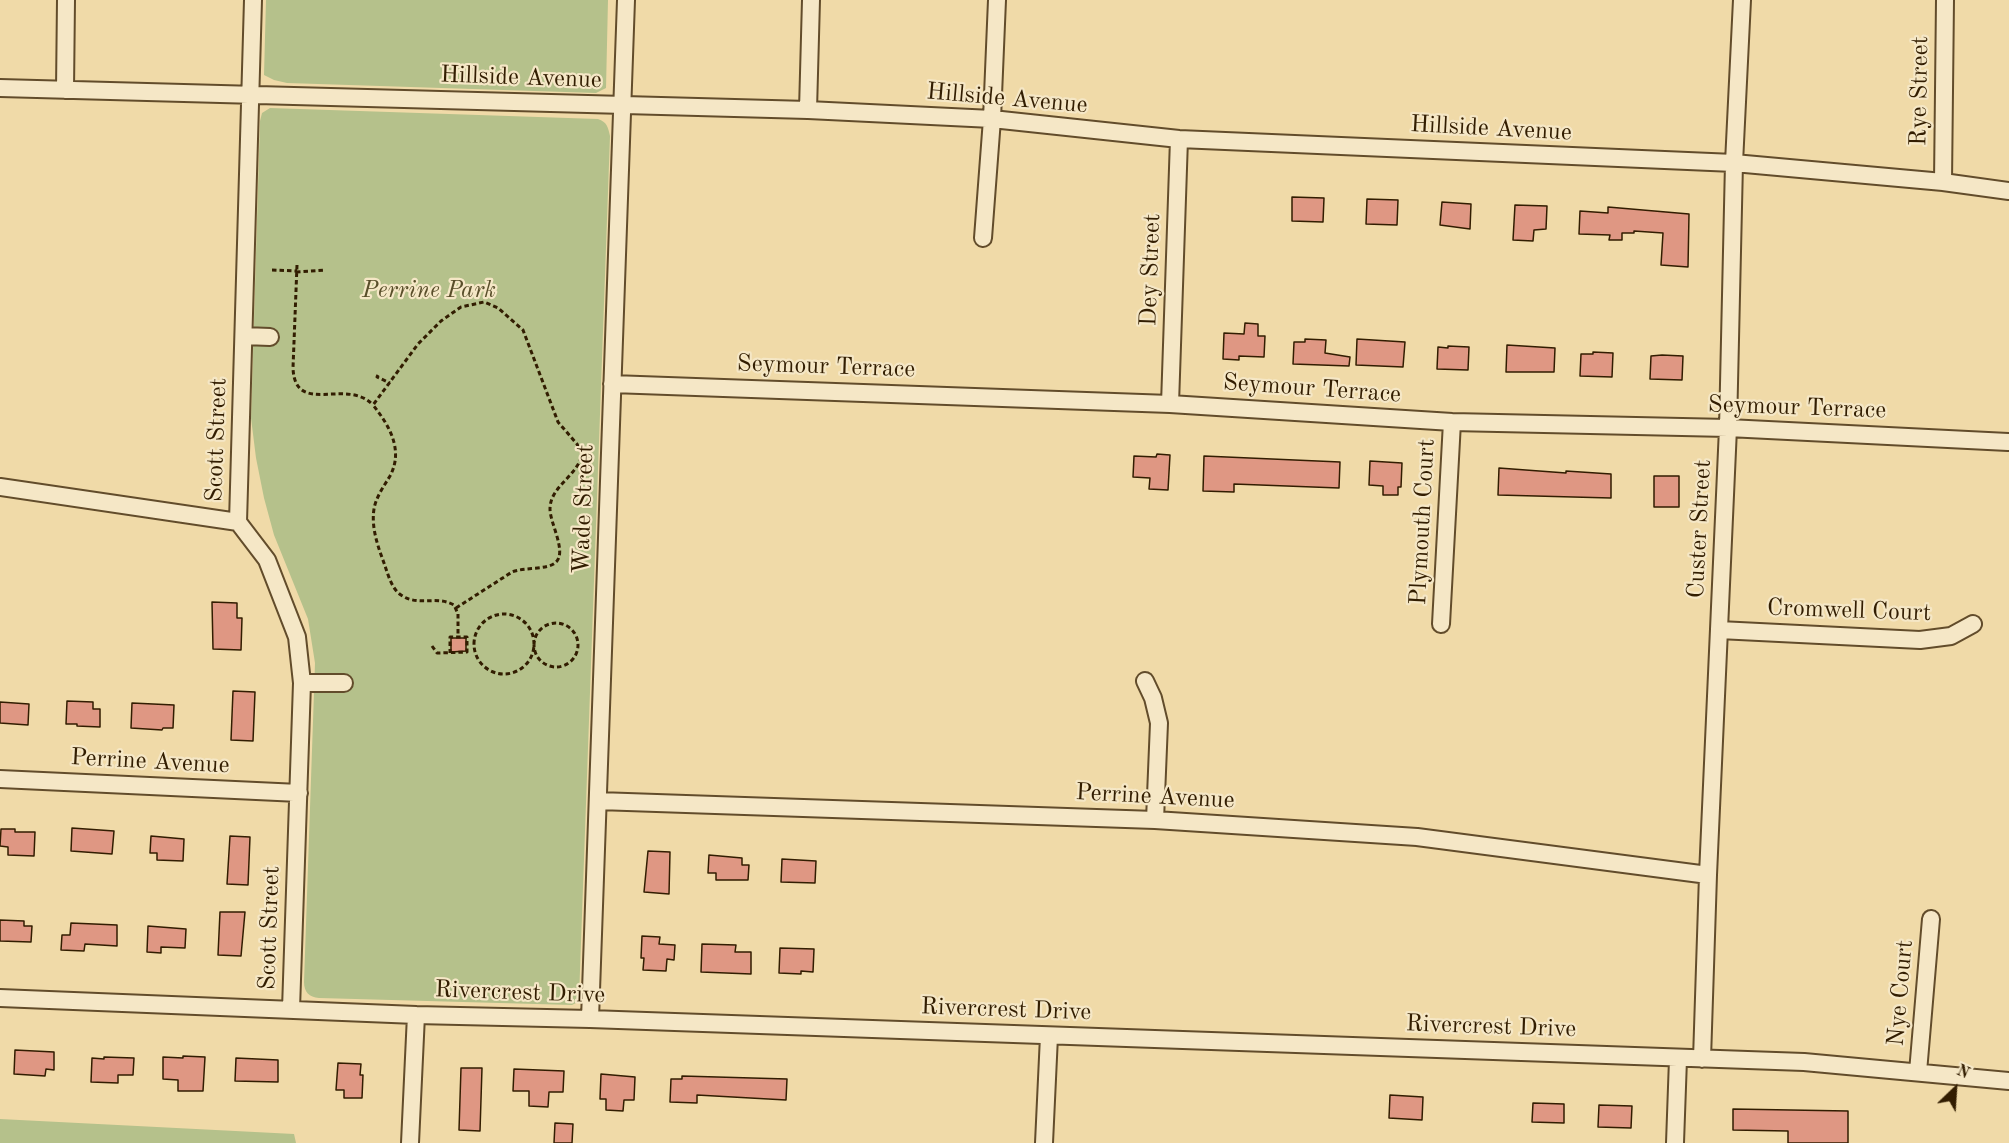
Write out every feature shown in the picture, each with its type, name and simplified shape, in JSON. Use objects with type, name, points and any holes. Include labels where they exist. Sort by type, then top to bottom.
[{"type":"street","points":[[65,90],[66,0]]},
{"type":"street","name":"Scott Street","points":[[253,0],[238,522],[267,560],[297,637],[302,683],[291,1009]]},
{"type":"street","name":"Wade Street","points":[[590,1019],[626,0]]},
{"type":"street","points":[[808,110],[811,0]]},
{"type":"street","points":[[983,238],[992,119],[997,0]]},
{"type":"street","name":"Custer Street","points":[[1702,1059],[1728,429],[1734,163],[1742,0]]},
{"type":"street","name":"Rye Street","points":[[1943,182],[1945,0]]},
{"type":"street","name":"Hillside Avenue","points":[[0,88],[808,110],[992,119],[1179,139],[1734,163],[1943,182],[2009,191]]},
{"type":"street","name":"Dey Street","points":[[1170,404],[1179,139]]},
{"type":"street","points":[[244,336],[270,337]]},
{"type":"street","name":"Seymour Terrace","points":[[612,384],[1170,404],[1452,422],[1728,429],[2008,442]]},
{"type":"street","name":"Plymouth Court","points":[[1441,624],[1452,422]]},
{"type":"street","points":[[0,486],[238,522]]},
{"type":"street","name":"Cromwell Court","points":[[1719,630],[1920,640],[1951,636],[1973,624]]},
{"type":"street","points":[[1145,681],[1153,698],[1159,723],[1155,820]]},
{"type":"street","points":[[302,683],[344,683]]},
{"type":"street","name":"Perrine Avenue","points":[[0,779],[298,793]]},
{"type":"street","name":"Perrine Avenue","points":[[597,801],[1155,820],[1418,837],[1708,875]]},
{"type":"street","name":"Nye Court","points":[[1918,1072],[1931,919]]},
{"type":"street","name":"Rivercrest Drive","points":[[0,998],[416,1015],[590,1019],[1804,1062],[2009,1081]]},
{"type":"street","points":[[410,1143],[416,1015]]},
{"type":"street","points":[[1044,1143],[1049,1036]]},
{"type":"street","points":[[1675,1143],[1678,1059]]},
{"type":"path","points":[[297,265],[293,368],[296,385],[304,392],[313,394],[358,394],[365,397],[391,432],[395,448],[394,466],[377,499],[373,515],[379,549],[396,591],[406,598],[422,602],[441,600],[456,608],[458,637]]},
{"type":"path","points":[[272,270],[296,272],[325,270]]},
{"type":"path","points":[[372,405],[418,345],[452,312],[477,302],[490,304],[508,315],[522,330],[558,422],[581,450],[579,463],[557,490],[549,507],[552,526],[561,551],[558,560],[552,565],[522,568],[512,572],[456,608]]},
{"type":"path","points":[[378,375],[377,377],[390,383]]},
{"type":"path","points":[[534,644],[528,662],[522,669],[504,674],[495,673],[479,662],[473,645],[478,626],[494,615],[503,613],[513,615],[528,626],[534,644],[536,654],[551,666],[560,666],[569,662],[576,655],[578,646],[577,636],[571,628],[552,623],[543,627],[534,644]]},
{"type":"path","points":[[432,646],[437,653],[450,653],[467,652],[467,637],[450,637],[450,653]]},
{"type":"path","points":[[467,645],[473,645]]},
{"type":"green space","points":[[266,0],[608,0],[606,88],[596,93],[287,83],[274,80],[264,75]]},
{"type":"green space","name":"Perrine Park","points":[[270,108],[598,119],[605,123],[609,130],[579,998],[572,1005],[319,998],[310,995],[305,989],[315,663],[308,619],[274,535],[264,498],[251,418],[260,121],[262,113]]},
{"type":"green space","points":[[0,1119],[294,1134],[296,1143],[0,1143]]},
{"type":"building","points":[[1292,197],[1324,198],[1323,222],[1292,221]]},
{"type":"building","points":[[1367,199],[1398,200],[1397,225],[1366,224]]},
{"type":"building","points":[[1442,202],[1471,204],[1470,229],[1440,225]]},
{"type":"building","points":[[1515,205],[1547,206],[1546,229],[1534,230],[1533,241],[1513,240]]},
{"type":"building","points":[[1608,207],[1689,214],[1688,267],[1661,265],[1663,233],[1634,231],[1634,233],[1622,233],[1622,240],[1609,240],[1610,235],[1579,234],[1580,211],[1608,213]]},
{"type":"building","points":[[1245,323],[1258,324],[1258,336],[1265,336],[1264,357],[1239,356],[1239,360],[1223,359],[1224,333],[1244,334]]},
{"type":"building","points":[[1305,339],[1326,340],[1325,353],[1350,357],[1349,366],[1293,364],[1294,342],[1305,342]]},
{"type":"building","points":[[1357,339],[1405,342],[1403,367],[1356,365]]},
{"type":"building","points":[[1507,345],[1555,348],[1554,372],[1506,372]]},
{"type":"building","points":[[1448,346],[1469,347],[1468,370],[1437,369],[1438,347],[1448,348]]},
{"type":"building","points":[[1593,352],[1613,353],[1612,377],[1580,376],[1581,354],[1593,354]]},
{"type":"building","points":[[1651,356],[1683,356],[1682,380],[1650,379]]},
{"type":"building","points":[[1157,454],[1170,455],[1168,490],[1149,489],[1150,478],[1133,477],[1134,456],[1156,457]]},
{"type":"building","points":[[1204,456],[1340,462],[1339,488],[1234,484],[1234,492],[1203,491]]},
{"type":"building","points":[[1370,461],[1402,463],[1401,487],[1398,487],[1398,495],[1383,495],[1383,486],[1369,485]]},
{"type":"building","points":[[1499,468],[1611,474],[1611,498],[1498,495]]},
{"type":"building","points":[[1654,476],[1679,476],[1679,507],[1654,507]]},
{"type":"building","points":[[212,602],[237,603],[237,618],[242,618],[241,650],[213,649]]},
{"type":"building","points":[[451,638],[466,638],[466,651],[451,652]]},
{"type":"building","points":[[233,691],[255,692],[253,741],[231,740]]},
{"type":"building","points":[[67,701],[93,702],[93,709],[100,709],[100,727],[66,724]]},
{"type":"building","points":[[0,702],[29,704],[28,725],[0,723]]},
{"type":"building","points":[[132,703],[174,705],[173,728],[162,730],[131,728]]},
{"type":"building","points":[[72,828],[114,831],[112,854],[71,851]]},
{"type":"building","points":[[1,829],[35,832],[34,856],[8,855],[8,847],[0,846]]},
{"type":"building","points":[[151,836],[184,839],[183,861],[157,860],[157,853],[150,853]]},
{"type":"building","points":[[230,836],[250,837],[248,885],[227,884]]},
{"type":"building","points":[[648,851],[670,852],[669,894],[644,892]]},
{"type":"building","points":[[709,855],[742,858],[742,865],[749,865],[748,880],[716,880],[716,873],[708,873]]},
{"type":"building","points":[[782,859],[816,861],[815,883],[781,882]]},
{"type":"building","points":[[220,912],[245,912],[241,956],[218,955]]},
{"type":"building","points":[[0,920],[24,921],[24,926],[32,926],[31,942],[0,941]]},
{"type":"building","points":[[71,923],[117,925],[117,946],[85,944],[84,951],[61,950],[62,935],[70,935]]},
{"type":"building","points":[[148,926],[186,929],[185,948],[161,947],[161,953],[147,952]]},
{"type":"building","points":[[642,936],[660,937],[659,944],[675,945],[674,960],[667,959],[666,971],[643,970]]},
{"type":"building","points":[[702,944],[736,945],[735,952],[751,952],[751,974],[701,972]]},
{"type":"building","points":[[780,948],[814,949],[813,972],[779,973]]},
{"type":"building","points":[[15,1050],[54,1052],[54,1070],[46,1069],[45,1076],[14,1074]]},
{"type":"building","points":[[183,1056],[205,1057],[203,1091],[178,1091],[178,1080],[163,1079],[163,1057],[183,1058]]},
{"type":"building","points":[[104,1057],[134,1058],[133,1075],[118,1075],[118,1083],[91,1082],[92,1058],[104,1059]]},
{"type":"building","points":[[236,1058],[278,1060],[278,1082],[235,1081]]},
{"type":"building","points":[[338,1063],[361,1064],[362,1098],[344,1098],[344,1090],[336,1090]]},
{"type":"building","points":[[461,1068],[482,1068],[480,1131],[459,1130]]},
{"type":"building","points":[[514,1069],[564,1071],[563,1092],[549,1092],[548,1107],[529,1106],[529,1091],[513,1091]]},
{"type":"building","points":[[601,1074],[635,1077],[634,1100],[624,1100],[623,1111],[606,1110],[606,1099],[600,1099]]},
{"type":"building","points":[[682,1076],[787,1079],[786,1100],[697,1095],[697,1103],[670,1102],[671,1079],[682,1079]]},
{"type":"building","points":[[1390,1095],[1423,1097],[1422,1120],[1389,1118]]},
{"type":"building","points":[[1533,1103],[1564,1104],[1564,1123],[1532,1122]]},
{"type":"building","points":[[1599,1105],[1632,1106],[1631,1128],[1598,1127]]},
{"type":"building","points":[[1733,1109],[1848,1111],[1848,1143],[1788,1143],[1788,1131],[1733,1130]]},
{"type":"building","points":[[555,1123],[573,1124],[572,1143],[554,1143]]}]
